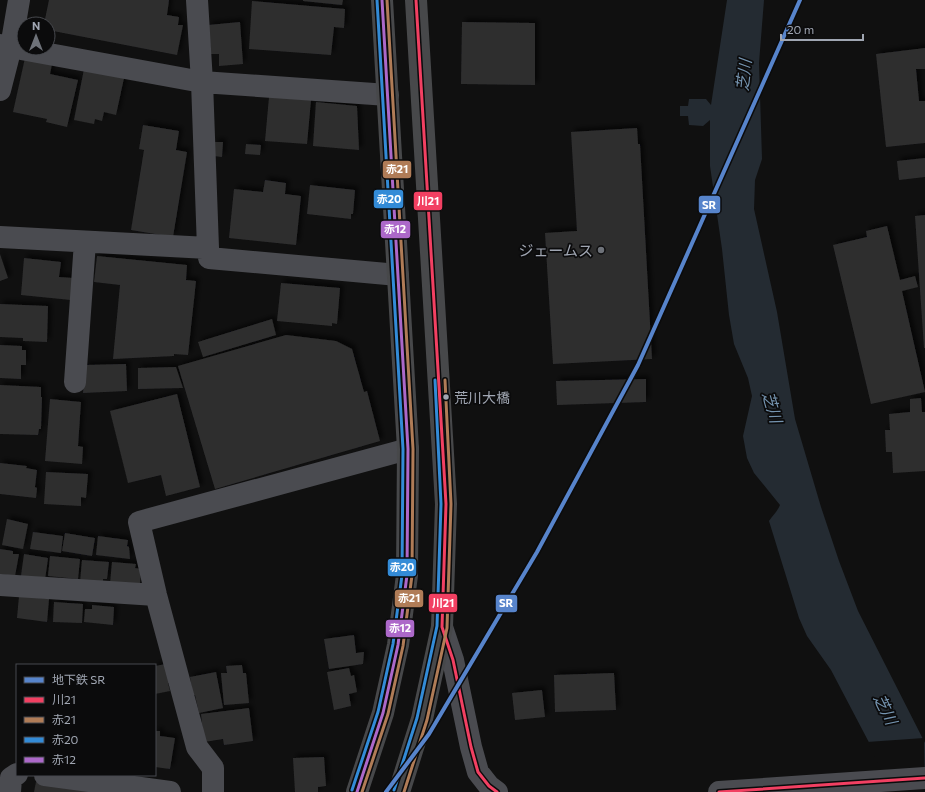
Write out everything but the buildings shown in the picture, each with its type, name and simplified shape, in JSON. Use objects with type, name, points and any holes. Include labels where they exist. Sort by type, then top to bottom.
[{"type":"highway","points":[[357,792],[383,713],[398,645],[408,575],[408,449],[382,0]]},
{"type":"highway","points":[[399,792],[422,719],[442,627],[446,504],[416,0]]},
{"type":"street","points":[[0,90],[5,46],[19,0]]},
{"type":"street","points":[[197,0],[209,258],[398,275]]},
{"type":"street","points":[[5,46],[202,82],[388,95]]},
{"type":"street","points":[[0,237],[208,248]]},
{"type":"street","points":[[75,382],[85,242]]},
{"type":"street","points":[[213,792],[213,768],[197,747],[156,595],[139,522],[408,449]]},
{"type":"street","points":[[0,585],[156,595]]},
{"type":"street","points":[[442,627],[452,660],[478,772],[489,786],[497,792]]},
{"type":"street","points":[[10,792],[11,778],[16,775]]},
{"type":"street","points":[[52,776],[170,792]]},
{"type":"street","points":[[719,792],[821,789],[844,783],[925,778]]},
{"type":"water","name":"芝川","points":[[727,0],[764,0],[759,63],[762,159],[755,180],[754,209],[777,312],[795,419],[821,507],[858,611],[925,743],[925,792],[895,792],[831,670],[807,636],[799,618],[769,521],[780,505],[754,473],[747,458],[743,436],[752,396],[748,378],[734,344],[729,315],[722,249],[710,166],[710,120],[703,126],[689,125],[688,116],[680,116],[680,106],[688,106],[689,99],[706,99],[711,105]]},
{"type":"pier","points":[[924,738],[925,792],[893,792],[867,742]]},
{"type":"metro line","name":"SR","points":[[386,792],[429,734],[537,552],[638,365],[800,0]]},
{"type":"transit line","name":"赤20","points":[[352,790],[378,712],[393,644],[402,575],[403,449],[377,0]]},
{"type":"transit line","name":"赤12","points":[[357,792],[383,713],[398,645],[407,575],[408,449],[382,0]]},
{"type":"transit line","name":"赤21","points":[[362,792],[388,714],[403,646],[412,575],[413,449],[387,0]]},
{"type":"transit line","name":"川21","points":[[416,0],[446,504],[442,627],[453,660],[471,747],[478,772],[489,786],[497,792]]},
{"type":"transit line","name":"赤20","points":[[394,790],[417,718],[437,626],[441,504],[435,380]]},
{"type":"transit line","name":"赤21","points":[[404,792],[427,720],[447,628],[451,504],[445,380]]},
{"type":"transit line","name":"川21","points":[[719,792],[925,778]]},
{"type":"place","name":"ジェームス","points":[[601,250]]},
{"type":"place","name":"荒川大橋","points":[[446,397]]}]
